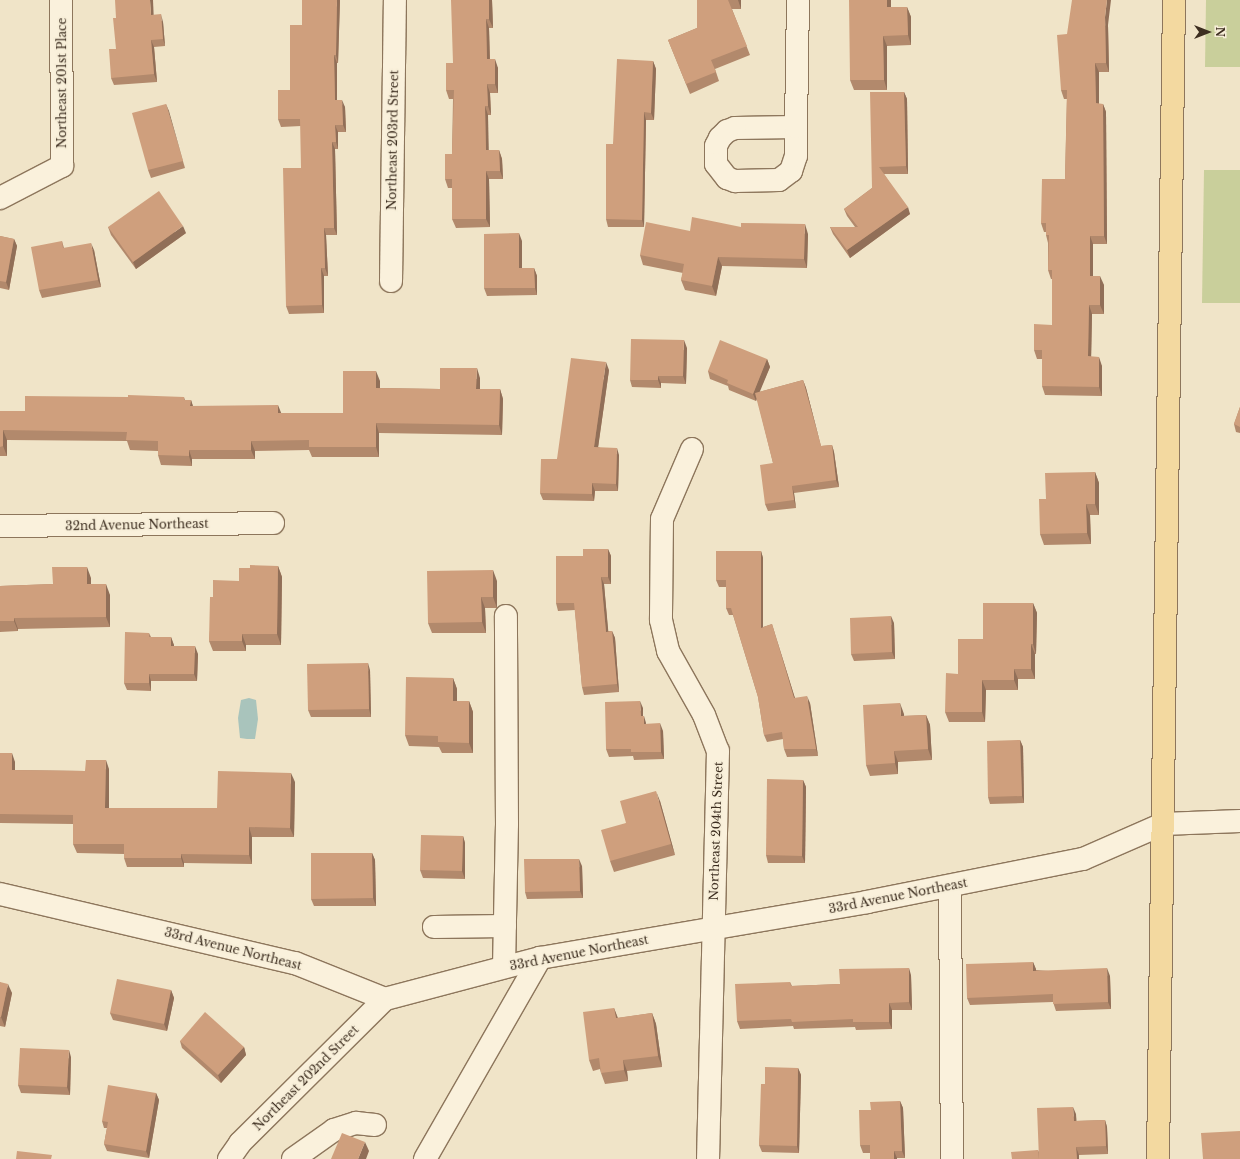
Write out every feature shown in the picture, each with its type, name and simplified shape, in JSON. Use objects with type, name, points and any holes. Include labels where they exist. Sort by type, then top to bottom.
[{"type":"main road","points":[[1158,1159],[1174,0]]},
{"type":"street","name":"Northeast 201st Place","points":[[0,198],[62,166],[61,0]]},
{"type":"street","name":"Northeast 203rd Street","points":[[391,281],[395,0]]},
{"type":"street","points":[[796,127],[798,0]]},
{"type":"street","name":"Northeast 204th Street","points":[[692,450],[662,519],[661,620],[668,651],[704,715],[718,751],[708,1159]]},
{"type":"street","name":"32nd Avenue Northeast","points":[[0,526],[273,524]]},
{"type":"street","points":[[504,967],[507,824],[506,616]]},
{"type":"street","points":[[1162,824],[1240,821]]},
{"type":"street","name":"33rd Avenue Northeast","points":[[0,894],[295,962],[385,998],[540,958],[713,929],[950,886],[1083,859],[1162,824]]},
{"type":"street","points":[[950,886],[952,1159]]},
{"type":"street","points":[[434,927],[505,926]]},
{"type":"street","points":[[426,1159],[540,958]]},
{"type":"street","name":"Northeast 202nd Street","points":[[229,1159],[240,1143],[385,998]]},
{"type":"street","points":[[293,1159],[334,1130],[356,1123],[375,1125]]},
{"type":"green space","points":[[1206,0],[1240,0],[1240,67],[1205,67]]},
{"type":"green space","points":[[1204,170],[1240,170],[1240,303],[1202,303]]},
{"type":"water","points":[[249,698],[256,700],[258,719],[255,739],[240,738],[238,718],[241,700]]},
{"type":"building","points":[[115,0],[150,0],[151,15],[161,14],[163,39],[151,40],[154,74],[111,78],[109,49],[116,49],[113,18],[116,18]]},
{"type":"building","points":[[302,0],[337,0],[336,55],[334,55],[335,100],[342,100],[343,125],[335,125],[336,142],[332,142],[334,228],[324,228],[325,268],[321,268],[322,305],[286,306],[283,168],[301,168],[300,119],[278,119],[278,90],[290,90],[290,25],[302,25]]},
{"type":"building","points":[[451,0],[489,0],[489,19],[486,19],[487,59],[495,59],[495,84],[487,84],[488,106],[485,106],[486,150],[499,150],[500,171],[486,171],[486,219],[452,219],[452,179],[445,179],[445,154],[452,154],[454,90],[446,90],[446,63],[453,63]]},
{"type":"building","points":[[697,0],[728,0],[747,46],[711,60],[716,72],[686,84],[668,40],[697,28]]},
{"type":"building","points":[[849,0],[887,0],[887,7],[907,7],[908,35],[883,36],[884,80],[850,80]]},
{"type":"building","points":[[1072,0],[1107,0],[1105,17],[1106,63],[1095,63],[1096,103],[1103,104],[1104,236],[1090,236],[1090,276],[1100,276],[1100,305],[1089,305],[1088,356],[1099,357],[1099,387],[1042,386],[1042,350],[1034,350],[1034,324],[1052,325],[1052,270],[1048,270],[1049,235],[1046,235],[1046,223],[1041,223],[1042,179],[1065,179],[1067,90],[1061,90],[1057,35],[1067,34]]},
{"type":"building","points":[[617,59],[653,61],[651,113],[644,112],[642,220],[606,219],[606,144],[613,144]]},
{"type":"building","points":[[870,92],[904,92],[906,166],[879,167],[908,207],[847,250],[830,227],[858,227],[844,209],[872,188]]},
{"type":"building","points":[[166,104],[183,161],[148,170],[132,113]]},
{"type":"building","points":[[159,191],[183,226],[133,262],[108,227]]},
{"type":"building","points":[[692,217],[741,227],[741,223],[805,224],[804,259],[718,257],[712,286],[681,280],[684,264],[640,255],[646,222],[690,231]]},
{"type":"building","points":[[519,233],[519,268],[534,268],[535,288],[484,288],[484,234]]},
{"type":"building","points":[[0,236],[14,239],[6,282],[0,281]]},
{"type":"building","points":[[62,241],[63,248],[91,243],[98,280],[39,290],[31,247]]},
{"type":"building","points":[[631,339],[684,340],[683,376],[658,376],[658,380],[630,380]]},
{"type":"building","points":[[720,340],[767,359],[753,394],[727,383],[728,380],[708,371]]},
{"type":"building","points":[[571,358],[606,362],[594,447],[617,448],[616,484],[592,483],[592,494],[540,493],[541,459],[557,459]]},
{"type":"building","points":[[440,368],[477,368],[476,389],[500,389],[499,425],[376,423],[376,447],[309,447],[309,440],[251,441],[251,450],[189,450],[189,456],[158,455],[158,441],[126,440],[127,432],[3,430],[3,446],[0,447],[0,411],[25,411],[25,396],[128,397],[128,395],[184,397],[184,400],[191,400],[190,406],[278,405],[278,413],[343,413],[343,371],[376,371],[376,388],[440,389]]},
{"type":"building","points":[[803,380],[821,446],[832,445],[836,480],[792,486],[794,500],[765,504],[760,465],[773,463],[755,393]]},
{"type":"building","points":[[1240,407],[1240,427],[1234,424]]},
{"type":"building","points":[[1095,472],[1095,504],[1086,504],[1087,533],[1040,534],[1039,499],[1046,499],[1045,473]]},
{"type":"building","points":[[583,549],[608,549],[608,577],[601,577],[606,632],[612,631],[617,684],[582,687],[574,603],[556,603],[556,556],[583,556]]},
{"type":"building","points":[[716,551],[761,551],[761,628],[772,624],[794,698],[807,696],[816,749],[784,749],[782,732],[764,735],[758,697],[731,608],[726,608],[726,580],[716,580]]},
{"type":"building","points":[[250,565],[278,566],[277,634],[242,634],[242,641],[209,641],[210,597],[213,597],[213,580],[239,581],[239,568],[250,568]]},
{"type":"building","points":[[52,567],[87,567],[87,584],[106,584],[106,617],[14,618],[14,621],[0,621],[0,586],[53,584]]},
{"type":"building","points":[[493,570],[493,597],[481,597],[482,622],[428,623],[427,571]]},
{"type":"building","points":[[983,603],[1033,603],[1033,644],[1031,644],[1031,669],[1014,669],[1014,680],[982,680],[982,712],[945,712],[946,673],[958,674],[958,639],[983,639]]},
{"type":"building","points":[[891,616],[892,652],[851,654],[850,618]]},
{"type":"building","points":[[125,632],[149,633],[149,637],[171,637],[171,646],[195,646],[194,674],[149,674],[149,683],[124,683]]},
{"type":"building","points":[[368,663],[369,709],[308,710],[307,664]]},
{"type":"building","points":[[406,677],[453,678],[453,701],[469,701],[469,743],[438,742],[438,736],[405,735]]},
{"type":"building","points":[[640,701],[641,716],[644,716],[644,724],[660,723],[661,752],[631,752],[631,749],[606,749],[605,702]]},
{"type":"building","points":[[900,703],[901,716],[926,715],[928,749],[894,751],[895,763],[866,765],[863,705]]},
{"type":"building","points":[[1020,740],[1022,796],[988,797],[987,741]]},
{"type":"building","points":[[0,753],[12,753],[12,770],[85,771],[86,760],[106,760],[105,808],[217,808],[218,771],[291,773],[290,828],[249,827],[249,855],[181,854],[181,858],[124,858],[124,844],[73,844],[73,815],[0,814]]},
{"type":"building","points":[[767,779],[803,780],[802,856],[766,855]]},
{"type":"building","points":[[656,791],[671,844],[610,861],[601,830],[626,823],[620,801]]},
{"type":"building","points":[[421,835],[463,836],[462,871],[420,870]]},
{"type":"building","points":[[311,853],[372,853],[373,898],[311,899]]},
{"type":"building","points":[[524,859],[579,859],[580,891],[525,892]]},
{"type":"building","points":[[1033,962],[1033,971],[1107,968],[1108,1002],[1053,1004],[1053,994],[967,998],[966,964]]},
{"type":"building","points":[[909,968],[909,1002],[889,1003],[889,1022],[853,1022],[853,1019],[792,1022],[791,1019],[737,1021],[735,984],[790,982],[791,986],[840,984],[839,969]]},
{"type":"building","points":[[117,979],[171,990],[164,1024],[110,1013]]},
{"type":"building","points":[[0,982],[8,984],[1,1017],[0,1017]]},
{"type":"building","points":[[614,1008],[616,1018],[652,1013],[658,1056],[623,1060],[624,1070],[601,1073],[599,1058],[589,1060],[583,1012]]},
{"type":"building","points":[[205,1012],[244,1047],[218,1075],[180,1041]]},
{"type":"building","points":[[20,1048],[69,1050],[67,1087],[18,1085]]},
{"type":"building","points":[[765,1067],[798,1068],[797,1146],[759,1145],[761,1084],[765,1084]]},
{"type":"building","points":[[108,1085],[156,1093],[146,1151],[104,1144],[108,1122],[102,1121]]},
{"type":"building","points":[[900,1101],[902,1151],[894,1151],[894,1159],[870,1159],[870,1145],[860,1145],[859,1110],[871,1110],[870,1102]]},
{"type":"building","points":[[1073,1107],[1074,1121],[1105,1120],[1106,1146],[1076,1147],[1077,1159],[1039,1159],[1037,1108]]},
{"type":"building","points":[[1240,1131],[1240,1159],[1203,1159],[1201,1133]]},
{"type":"building","points":[[342,1133],[365,1142],[358,1159],[331,1159]]},
{"type":"building","points":[[1038,1150],[1039,1159],[1012,1159],[1011,1152]]},
{"type":"building","points":[[17,1151],[52,1155],[51,1159],[16,1159]]}]
